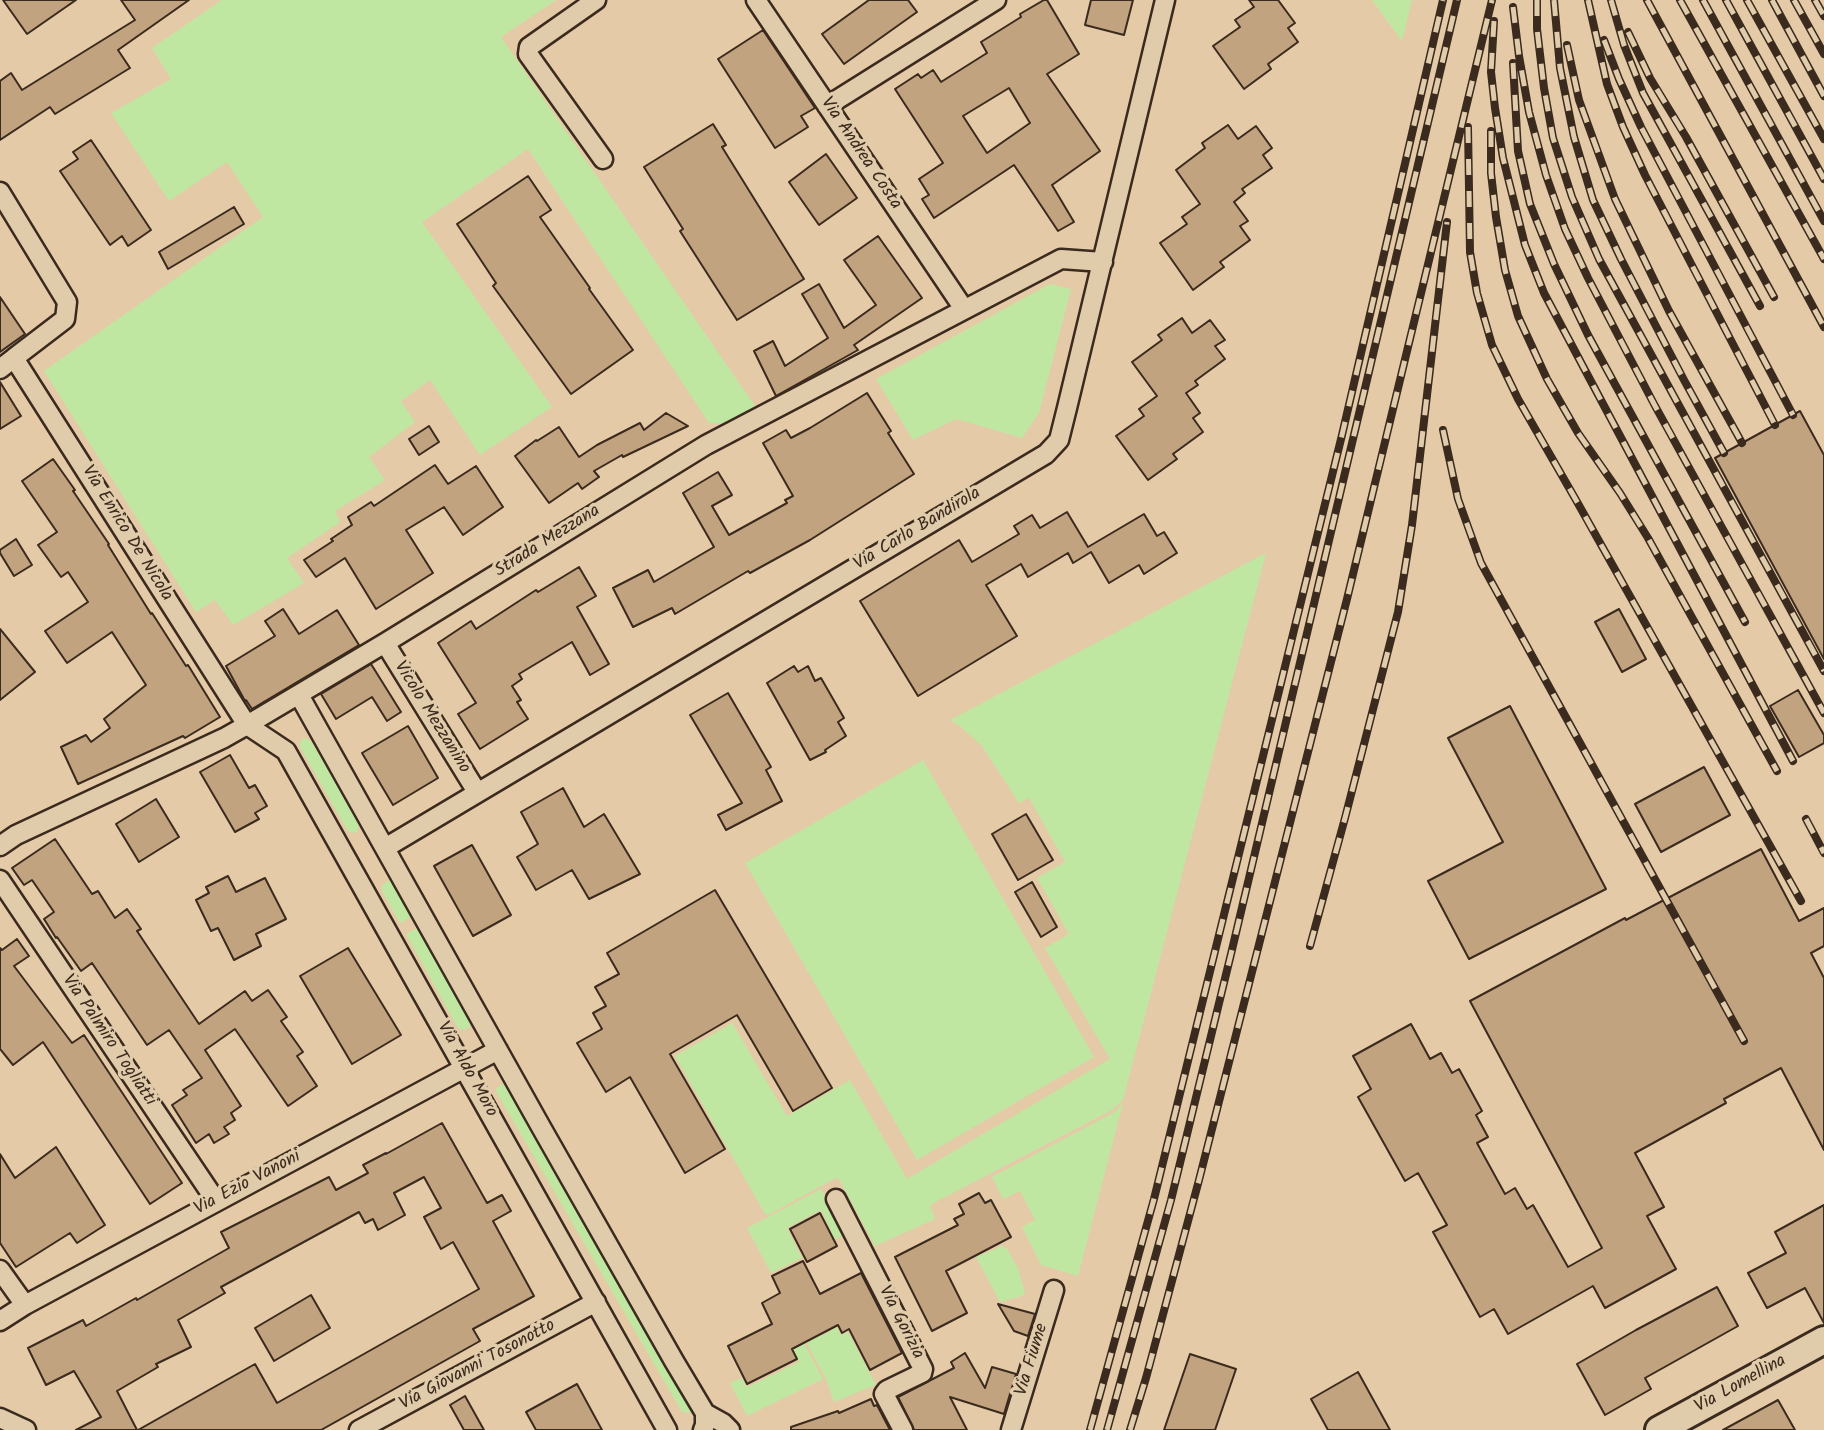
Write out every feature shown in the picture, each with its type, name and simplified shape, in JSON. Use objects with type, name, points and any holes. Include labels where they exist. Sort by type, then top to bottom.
[{"type":"main road","name":"Via Lomellina","points":[[1658,1430],[1824,1340]]},
{"type":"street","points":[[596,0],[529,47],[528,54],[603,159]]},
{"type":"street","name":"Via Andrea Costa","points":[[756,0],[964,309]]},
{"type":"street","points":[[827,106],[996,0]]},
{"type":"street","name":"Via Carlo Bandirola","points":[[385,848],[1046,454],[1059,440],[1165,0]]},
{"type":"street","points":[[0,192],[67,302],[65,319],[7,364]]},
{"type":"street","name":"Strada Mezzana","points":[[0,846],[16,835],[247,725],[386,643],[706,445],[1061,259],[1103,262]]},
{"type":"street","name":"Via Enrico De Nicola","points":[[7,364],[247,725]]},
{"type":"street","name":"Vicolo Mezzanino","points":[[386,643],[477,792]]},
{"type":"street","points":[[299,695],[674,1361],[704,1422],[723,1423],[730,1430]]},
{"type":"street","name":"Via Aldo Moro","points":[[247,725],[286,751],[667,1430]]},
{"type":"street","name":"Via Palmiro Togliatti","points":[[0,880],[216,1202]]},
{"type":"street","name":"Via Ezio Vanoni","points":[[0,1321],[498,1049]]},
{"type":"street","name":"Via Gorizia","points":[[836,1199],[923,1369],[922,1373],[884,1394],[903,1430]]},
{"type":"street","points":[[0,1270],[25,1305]]},
{"type":"street","name":"Via Fiume","points":[[1011,1430],[1054,1290]]},
{"type":"street","name":"Via Giovanni Tosonotto","points":[[359,1430],[596,1302]]},
{"type":"street","points":[[0,1411],[14,1424]]},
{"type":"green space","points":[[222,0],[556,0],[501,37],[757,409],[726,424],[709,423],[528,149],[422,222],[552,407],[480,455],[430,380],[401,401],[415,422],[369,457],[385,480],[335,511],[340,522],[287,558],[304,583],[233,625],[215,600],[196,612],[44,371],[263,217],[227,162],[169,201],[111,113],[171,79],[152,48]]},
{"type":"green space","points":[[1372,0],[1412,0],[1402,41]]},
{"type":"green space","points":[[1050,284],[1071,289],[1039,413],[1022,438],[956,419],[913,440],[876,379]]},
{"type":"green space","points":[[1266,553],[1123,1100],[1112,1110],[930,1205],[935,1219],[875,1246],[839,1179],[836,1178],[768,1215],[765,1214],[675,1056],[732,1023],[787,1116],[850,1080],[907,1179],[1110,1059],[1045,948],[1069,934],[1037,878],[1065,862],[1029,798],[1019,803],[982,746],[950,720]]},
{"type":"green space","points":[[304,738],[311,741],[359,824],[357,832],[348,831],[300,747]]},
{"type":"green space","points":[[923,760],[1094,1057],[917,1160],[745,863]]},
{"type":"green space","points":[[387,881],[395,884],[413,916],[400,923],[382,891],[382,886]]},
{"type":"green space","points":[[419,927],[471,1021],[467,1029],[458,1028],[406,934]]},
{"type":"green space","points":[[501,1084],[507,1087],[692,1406],[689,1413],[682,1412],[497,1093],[496,1089]]},
{"type":"green space","points":[[1123,1103],[1078,1276],[1041,1265],[1022,1227],[1035,1220],[1020,1191],[1003,1199],[992,1177],[1115,1112]]},
{"type":"green space","points":[[821,1189],[845,1234],[835,1240],[821,1210],[787,1228],[802,1258],[771,1273],[747,1228]]},
{"type":"green space","points":[[1002,1246],[1007,1249],[1018,1268],[1025,1293],[1000,1302],[976,1257]]},
{"type":"green space","points":[[804,1304],[821,1336],[837,1327],[841,1335],[848,1332],[876,1385],[834,1402],[826,1379],[789,1311]]},
{"type":"green space","points":[[786,1310],[823,1379],[747,1416],[730,1383],[742,1378],[747,1387],[799,1362],[777,1314]]},
{"type":"building","points":[[3,0],[76,0],[27,34]]},
{"type":"building","points":[[121,0],[189,0],[118,50],[130,68],[55,114],[50,107],[0,140],[0,81],[11,73],[22,90],[135,20]]},
{"type":"building","points":[[869,0],[908,0],[917,12],[844,64],[822,34]]},
{"type":"building","points":[[1047,0],[1079,54],[1047,74],[1100,151],[1052,185],[1074,222],[1058,231],[1014,165],[934,218],[922,199],[929,195],[919,179],[943,163],[895,89],[918,74],[921,78],[933,70],[941,82],[987,53],[981,42],[1021,17],[1020,14]],"holes":[[[1009,88],[1030,123],[987,153],[963,116]]]},
{"type":"building","points":[[1091,0],[1133,0],[1124,35],[1085,25]]},
{"type":"building","points":[[1249,0],[1278,0],[1295,23],[1288,28],[1298,42],[1268,64],[1271,69],[1244,89],[1213,46],[1240,27],[1235,20],[1254,7]]},
{"type":"building","points":[[763,30],[815,108],[801,116],[808,127],[775,148],[718,59]]},
{"type":"building","points":[[713,124],[726,145],[722,147],[804,279],[737,320],[680,231],[683,229],[644,167]]},
{"type":"building","points":[[1228,125],[1238,139],[1256,126],[1272,148],[1263,155],[1272,168],[1242,189],[1245,193],[1234,202],[1248,221],[1240,226],[1250,240],[1220,262],[1224,267],[1193,290],[1160,243],[1187,224],[1182,217],[1200,204],[1176,170],[1205,148],[1202,143]]},
{"type":"building","points":[[91,140],[151,230],[128,246],[122,236],[110,245],[60,171],[78,159],[73,152]]},
{"type":"building","points":[[826,154],[857,198],[819,225],[789,182]]},
{"type":"building","points":[[528,176],[551,210],[540,217],[633,350],[571,394],[493,286],[496,283],[457,224]]},
{"type":"building","points":[[234,207],[244,224],[168,269],[159,252]]},
{"type":"building","points":[[878,236],[922,298],[854,345],[858,350],[776,396],[754,351],[773,341],[785,366],[828,338],[802,294],[819,284],[844,328],[876,305],[844,260]]},
{"type":"building","points":[[0,297],[25,334],[0,352]]},
{"type":"building","points":[[1182,318],[1192,333],[1210,320],[1225,340],[1215,346],[1225,359],[1195,381],[1198,385],[1186,393],[1200,413],[1193,418],[1203,432],[1173,454],[1177,459],[1148,480],[1116,436],[1144,416],[1139,409],[1157,396],[1132,362],[1162,340],[1158,335]]},
{"type":"building","points":[[0,382],[21,416],[0,429]]},
{"type":"building","points":[[867,393],[914,474],[810,540],[750,573],[748,571],[675,614],[672,608],[633,627],[613,588],[648,570],[654,582],[714,547],[683,493],[718,472],[732,495],[712,506],[729,535],[787,503],[785,500],[793,496],[763,443],[786,430],[791,438]]},
{"type":"building","points":[[1800,411],[1824,455],[1824,659],[1715,458]]},
{"type":"building","points":[[666,413],[688,426],[623,457],[622,455],[594,471],[599,477],[582,489],[578,483],[549,503],[515,456],[559,427],[579,457],[640,423],[644,430]]},
{"type":"building","points":[[429,426],[439,442],[419,455],[409,439]]},
{"type":"building","points":[[53,459],[220,717],[185,738],[183,736],[78,784],[61,747],[86,735],[91,742],[110,728],[104,719],[146,685],[112,632],[67,663],[45,631],[88,602],[68,572],[61,577],[38,545],[57,532],[22,481]]},
{"type":"building","points":[[435,465],[448,484],[476,466],[503,507],[463,535],[444,507],[406,530],[433,573],[376,609],[345,558],[316,577],[304,560],[352,525],[348,517],[371,502],[374,506]]},
{"type":"building","points":[[1067,512],[1088,547],[1144,514],[1157,536],[1164,532],[1177,553],[1144,574],[1139,565],[1109,583],[1091,552],[1073,563],[1068,553],[1028,577],[1021,564],[986,585],[1017,636],[918,696],[860,601],[959,540],[972,562],[1019,534],[1014,526],[1032,515],[1040,528]]},
{"type":"building","points":[[16,539],[32,565],[14,576],[0,550]]},
{"type":"building","points":[[579,567],[596,596],[577,607],[609,664],[590,675],[572,642],[519,674],[522,679],[512,686],[521,700],[517,702],[528,719],[480,749],[458,714],[476,703],[438,643],[471,621],[476,629],[536,590],[538,592]]},
{"type":"building","points":[[283,609],[299,634],[337,610],[359,645],[252,709],[226,666],[275,636],[265,621]]},
{"type":"building","points":[[1619,609],[1646,659],[1622,672],[1595,622]]},
{"type":"building","points":[[0,629],[35,672],[0,700]]},
{"type":"building","points":[[371,664],[401,712],[387,721],[372,697],[336,719],[321,694]]},
{"type":"building","points":[[794,666],[798,672],[808,666],[815,681],[821,678],[844,718],[838,722],[846,736],[825,750],[826,752],[810,760],[767,683]]},
{"type":"building","points":[[1798,690],[1824,735],[1824,743],[1799,757],[1770,706]]},
{"type":"building","points":[[728,693],[771,767],[766,770],[782,801],[726,830],[718,815],[742,803],[690,715]]},
{"type":"building","points":[[1510,706],[1606,889],[1469,959],[1428,881],[1503,842],[1448,738]]},
{"type":"building","points":[[408,726],[438,778],[393,805],[362,753]]},
{"type":"building","points":[[230,755],[249,788],[255,785],[267,806],[255,813],[259,819],[235,832],[200,772]]},
{"type":"building","points":[[1704,767],[1730,815],[1661,852],[1635,804]]},
{"type":"building","points":[[563,788],[584,827],[604,814],[640,874],[589,899],[572,870],[536,890],[517,857],[538,844],[521,812]]},
{"type":"building","points":[[156,799],[179,837],[139,862],[116,824]]},
{"type":"building","points":[[1026,814],[1053,860],[1018,880],[992,834]]},
{"type":"building","points":[[55,839],[92,894],[98,891],[115,918],[127,909],[141,929],[137,931],[199,1024],[245,991],[252,1001],[268,990],[287,1017],[281,1021],[303,1052],[297,1056],[317,1086],[288,1106],[235,1029],[205,1050],[241,1106],[231,1113],[235,1120],[224,1127],[229,1134],[214,1143],[209,1134],[196,1143],[172,1105],[187,1095],[183,1090],[202,1078],[169,1030],[147,1045],[92,963],[81,971],[56,938],[44,919],[54,912],[32,880],[24,885],[12,868]]},
{"type":"building","points":[[472,845],[511,915],[473,936],[434,866]]},
{"type":"building","points":[[1761,849],[1799,921],[1824,908],[1824,946],[1811,953],[1824,978],[1824,1150],[1781,1068],[1724,1099],[1726,1103],[1635,1153],[1664,1207],[1647,1216],[1676,1269],[1605,1308],[1593,1286],[1508,1334],[1494,1309],[1480,1317],[1433,1232],[1447,1225],[1418,1173],[1405,1181],[1358,1097],[1371,1089],[1353,1056],[1411,1024],[1430,1059],[1441,1053],[1452,1073],[1459,1069],[1482,1111],[1476,1115],[1488,1137],[1477,1143],[1505,1194],[1515,1188],[1527,1209],[1533,1205],[1568,1267],[1602,1248],[1470,1001]]},
{"type":"building","points":[[228,876],[236,892],[265,878],[286,919],[256,934],[261,946],[234,960],[218,928],[211,931],[196,900],[209,893],[206,887]]},
{"type":"building","points":[[1032,882],[1057,927],[1041,937],[1015,892]]},
{"type":"building","points":[[715,890],[832,1088],[793,1111],[737,1015],[670,1054],[725,1149],[685,1173],[630,1077],[606,1092],[577,1043],[602,1029],[593,1013],[606,1006],[595,987],[619,974],[607,953]]},
{"type":"building","points":[[17,939],[29,956],[14,966],[72,1043],[84,1035],[182,1183],[150,1204],[43,1042],[13,1065],[0,1049],[0,948],[2,950]]},
{"type":"building","points":[[348,948],[401,1035],[352,1064],[300,976]]},
{"type":"building","points":[[442,1123],[487,1203],[502,1195],[511,1211],[493,1221],[534,1296],[473,1329],[480,1341],[321,1430],[138,1430],[255,1364],[277,1403],[479,1289],[453,1242],[441,1249],[424,1217],[441,1208],[424,1177],[394,1193],[405,1215],[378,1230],[373,1219],[365,1223],[359,1212],[221,1287],[225,1293],[178,1320],[191,1347],[156,1364],[158,1367],[117,1391],[137,1430],[76,1430],[101,1417],[74,1371],[46,1385],[28,1348],[83,1320],[86,1326],[136,1298],[137,1300],[229,1248],[221,1232],[329,1177],[336,1190],[368,1173],[363,1165]]},
{"type":"building","points":[[56,1147],[105,1225],[77,1243],[70,1233],[16,1267],[0,1243],[0,1154],[15,1178]]},
{"type":"building","points":[[979,1193],[985,1203],[991,1200],[1011,1237],[946,1271],[967,1313],[932,1331],[895,1257],[958,1225],[954,1219],[964,1214],[959,1204]]},
{"type":"building","points":[[1824,1205],[1824,1323],[1805,1288],[1767,1308],[1748,1273],[1786,1253],[1775,1232]]},
{"type":"building","points":[[820,1213],[837,1246],[807,1262],[790,1229]]},
{"type":"building","points":[[803,1261],[820,1294],[861,1273],[902,1353],[870,1370],[849,1329],[842,1333],[838,1325],[792,1349],[797,1359],[747,1384],[728,1346],[772,1324],[762,1303],[780,1293],[772,1276]]},
{"type":"building","points":[[1717,1287],[1738,1326],[1645,1378],[1651,1389],[1605,1415],[1577,1364]]},
{"type":"building","points":[[311,1295],[330,1328],[274,1361],[255,1328]]},
{"type":"building","points":[[998,1304],[1035,1314],[1028,1336],[1014,1331]]},
{"type":"building","points":[[965,1353],[985,1388],[992,1367],[1016,1374],[1004,1414],[950,1397],[967,1430],[914,1430],[898,1397],[954,1368],[951,1362]]},
{"type":"building","points":[[1190,1354],[1236,1369],[1215,1430],[1164,1430]]},
{"type":"building","points":[[1358,1372],[1390,1430],[1328,1430],[1311,1399]]},
{"type":"building","points":[[577,1384],[602,1430],[536,1430],[526,1412]]},
{"type":"building","points":[[465,1396],[484,1430],[464,1430],[450,1405]]},
{"type":"building","points":[[871,1399],[890,1430],[791,1430],[791,1427],[838,1411],[839,1413]]},
{"type":"building","points":[[1778,1400],[1795,1430],[1723,1430]]},
{"type":"railway","points":[[1090,1430],[1154,1199],[1342,435],[1443,0]]},
{"type":"railway","points":[[1107,1430],[1171,1200],[1457,0]]},
{"type":"railway","points":[[1130,1430],[1199,1180],[1347,599],[1492,0]]},
{"type":"railway","points":[[1537,0],[1537,29],[1544,88],[1553,138],[1572,197],[1599,259],[1824,671]]},
{"type":"railway","points":[[1554,0],[1560,68],[1574,137],[1593,200],[1621,259],[1724,453]]},
{"type":"railway","points":[[1588,0],[1607,84],[1623,127],[1645,175],[1775,425]]},
{"type":"railway","points":[[1611,0],[1624,45],[1643,93],[1760,306]]},
{"type":"railway","points":[[1647,0],[1824,327]]},
{"type":"railway","points":[[1680,0],[1824,259]]},
{"type":"railway","points":[[1703,0],[1824,221]]},
{"type":"railway","points":[[1726,0],[1824,179]]},
{"type":"railway","points":[[1747,0],[1824,139]]},
{"type":"railway","points":[[1772,0],[1824,96]]},
{"type":"railway","points":[[1794,0],[1824,54]]},
{"type":"railway","points":[[1815,0],[1824,16]]},
{"type":"railway","points":[[1513,7],[1529,112],[1546,175],[1565,229],[1654,404],[1824,713]]},
{"type":"railway","points":[[1494,21],[1491,72],[1503,158],[1525,245],[1544,293],[1793,761]]},
{"type":"railway","points":[[1628,32],[1650,78],[1686,137],[1774,297]]},
{"type":"railway","points":[[1604,40],[1641,127],[1793,415]]},
{"type":"railway","points":[[1567,45],[1579,100],[1615,199],[1669,311],[1742,443]]},
{"type":"railway","points":[[1513,63],[1518,151],[1530,204],[1554,264],[1588,335],[1745,622]]},
{"type":"railway","points":[[1468,127],[1470,252],[1477,293],[1492,345],[1518,399],[1801,901]]},
{"type":"railway","points":[[1491,131],[1491,173],[1496,217],[1505,270],[1518,316],[1547,379],[1578,433],[1648,538],[1777,771]]},
{"type":"railway","points":[[1310,946],[1398,612],[1412,525],[1447,222]]},
{"type":"railway","points":[[1443,430],[1458,499],[1481,563],[1744,1041]]},
{"type":"railway","points":[[1806,819],[1824,853]]}]
